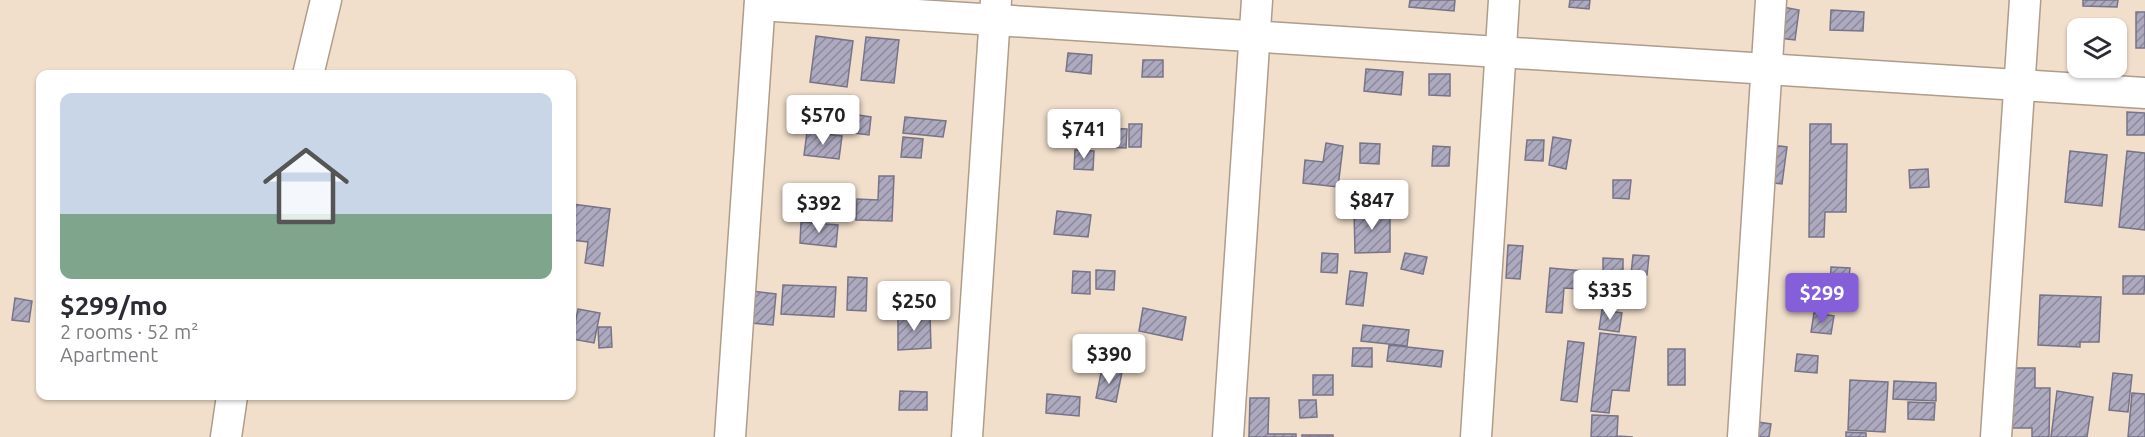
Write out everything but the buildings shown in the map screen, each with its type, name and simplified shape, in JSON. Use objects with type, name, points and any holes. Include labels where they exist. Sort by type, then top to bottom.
[{"type":"street","points":[[309,70],[326,0]]},
{"type":"street","points":[[1228,437],[1257,0]]},
{"type":"street","points":[[1476,437],[1504,0]]},
{"type":"street","points":[[1743,437],[1772,0]]},
{"type":"street","points":[[1996,437],[2025,0]]},
{"type":"street","points":[[730,437],[760,2],[995,9],[1255,35],[2145,93]]},
{"type":"street","points":[[967,437],[995,9]]},
{"type":"street","points":[[226,437],[231,400]]}]
